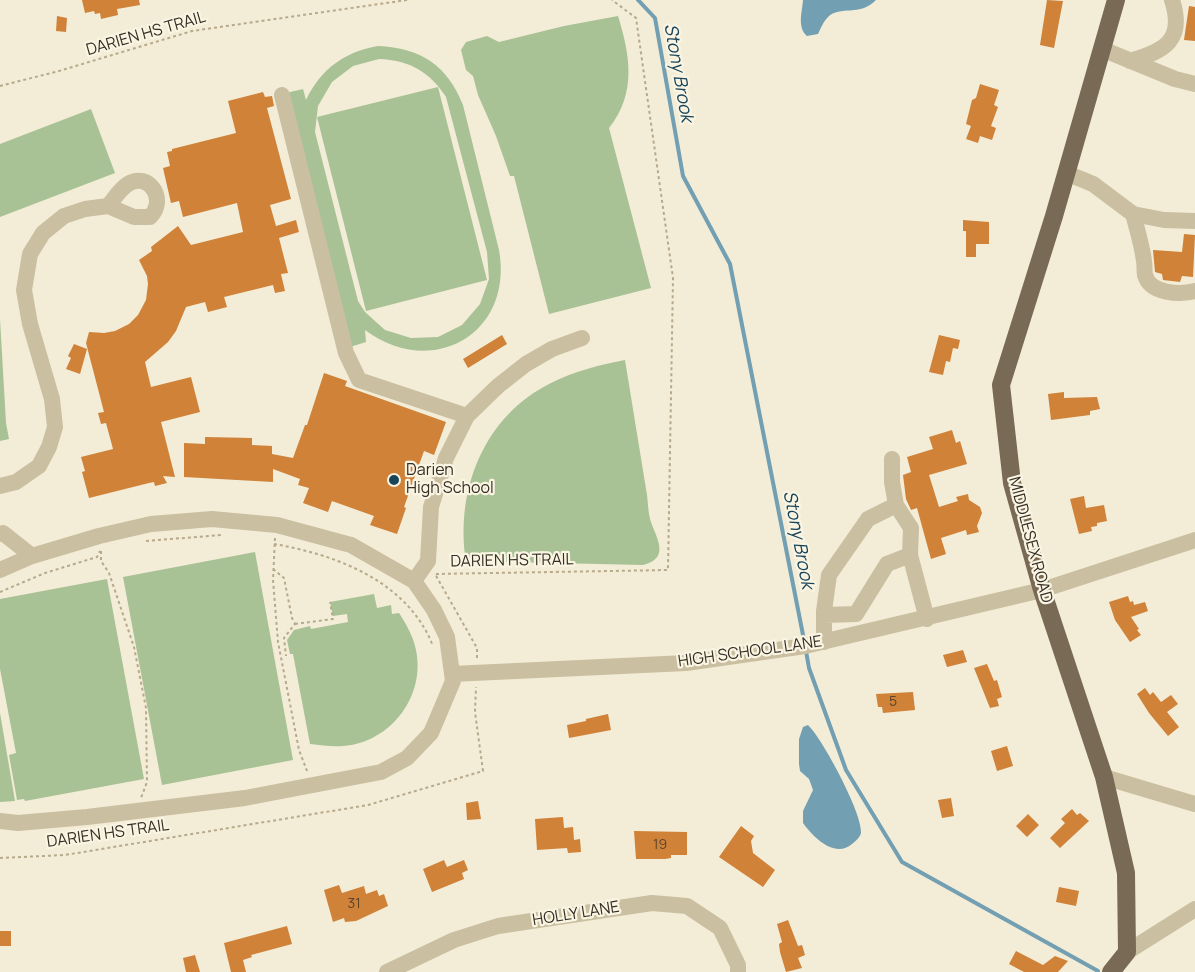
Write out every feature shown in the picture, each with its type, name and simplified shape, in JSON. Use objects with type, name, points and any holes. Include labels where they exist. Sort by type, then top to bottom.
[{"type":"main road","name":"MIDDLESEX ROAD","points":[[1116,0],[1001,385],[1012,483],[1042,590],[1104,777],[1126,873],[1127,952]]},
{"type":"main road","points":[[1111,972],[1127,952]]},
{"type":"street","points":[[1130,61],[1153,55],[1163,49],[1172,38],[1176,26],[1176,11],[1172,0]]},
{"type":"street","points":[[1102,49],[1175,79],[1195,84]]},
{"type":"street","points":[[282,95],[346,353],[359,380],[467,416]]},
{"type":"street","points":[[1066,173],[1093,184],[1133,214],[1164,220],[1195,220]]},
{"type":"street","points":[[0,486],[16,482],[39,466],[49,447],[55,427],[52,399],[30,324],[24,290],[30,254],[43,233],[64,216],[85,209],[108,206]]},
{"type":"street","points":[[1133,214],[1142,246],[1145,276],[1151,286],[1163,291],[1188,293],[1195,291]]},
{"type":"street","points":[[414,581],[428,561],[431,507],[446,458],[467,416],[498,386],[526,364],[552,349],[582,338]]},
{"type":"street","points":[[892,459],[892,482],[896,505],[911,528],[910,555],[927,618]]},
{"type":"street","points":[[824,642],[824,615],[830,575],[868,519],[896,505]]},
{"type":"street","points":[[0,570],[32,556],[99,536],[151,524],[212,519],[277,525],[351,545],[414,581],[434,610],[447,637],[453,681],[432,733],[407,758],[381,772],[245,798],[87,817],[18,822],[0,821]]},
{"type":"street","points":[[0,534],[3,533],[32,556]]},
{"type":"street","name":"HIGH SCHOOL LANE","points":[[452,674],[686,663],[824,642],[1042,590],[1195,540]]},
{"type":"street","points":[[824,615],[856,614],[887,564],[910,555]]},
{"type":"street","points":[[1104,777],[1195,804]]},
{"type":"street","name":"HOLLY LANE","points":[[387,972],[454,939],[498,926],[652,903],[687,906],[720,928],[738,965],[738,972]]},
{"type":"street","points":[[1127,952],[1195,909]]},
{"type":"path","name":"DARIEN HS TRAIL","points":[[0,86],[59,71],[192,31],[407,0]]},
{"type":"path","name":"DARIEN HS TRAIL","points":[[0,858],[65,855],[368,805],[483,771],[475,712],[477,648],[435,574],[668,570],[673,278],[636,18],[612,0]]},
{"type":"path","points":[[146,541],[222,535]]},
{"type":"path","points":[[275,538],[273,569],[278,642],[299,750],[309,777]]},
{"type":"path","points":[[274,544],[318,554],[374,579],[403,598],[416,613],[434,648]]},
{"type":"path","points":[[0,592],[45,573],[97,557],[101,549],[101,561],[109,573],[134,647],[146,708],[147,782],[140,800]]},
{"type":"path","points":[[273,569],[284,578],[295,624]]},
{"type":"path","points":[[286,656],[284,638],[295,624],[333,619],[330,603]]},
{"type":"green space","points":[[618,16],[628,59],[627,87],[618,115],[609,128],[651,288],[549,314],[514,176],[510,176],[478,95],[473,76],[466,70],[461,50],[466,42],[487,36],[499,42]]},
{"type":"green space","points":[[378,46],[393,47],[407,50],[431,61],[449,79],[463,105],[499,250],[500,280],[494,305],[481,325],[463,340],[441,349],[416,350],[391,344],[365,330],[366,342],[350,347],[286,93],[303,89],[306,100],[326,71],[344,58]],"holes":[[[379,59],[409,65],[426,74],[446,97],[487,252],[489,279],[480,304],[462,325],[438,337],[411,338],[385,330],[365,312],[358,301],[315,132],[318,106],[332,82],[353,66]]]},
{"type":"green space","points":[[438,87],[487,280],[366,311],[317,117]]},
{"type":"green space","points":[[91,109],[115,173],[0,217],[0,144]]},
{"type":"green space","points":[[0,319],[9,439],[0,441]]},
{"type":"green space","points":[[625,360],[649,516],[658,539],[657,557],[652,562],[643,565],[466,561],[465,508],[470,482],[479,458],[492,435],[508,415],[528,397],[551,383],[587,369]]},
{"type":"green space","points":[[255,552],[293,760],[162,785],[123,577]]},
{"type":"green space","points":[[107,579],[144,779],[25,801],[24,799],[17,800],[9,755],[16,753],[0,669],[0,599]]},
{"type":"green space","points":[[374,594],[377,608],[391,605],[392,614],[399,613],[414,642],[418,664],[411,698],[402,713],[376,736],[360,743],[343,746],[310,744],[293,654],[290,654],[287,640],[294,630],[348,622],[347,614],[333,616],[330,602]]},
{"type":"green space","points":[[0,713],[15,801],[0,802]]},
{"type":"water","points":[[803,0],[876,0],[857,10],[833,14],[825,21],[818,34],[807,36],[801,24]]},
{"type":"water","points":[[808,725],[840,777],[860,823],[860,836],[845,848],[832,848],[818,840],[803,823],[803,811],[813,790],[809,779],[800,771],[799,764],[799,739],[803,727]]},
{"type":"building","points":[[82,0],[139,0],[140,5],[117,9],[118,15],[101,19],[100,13],[95,14],[94,11],[85,13]]},
{"type":"building","points":[[1047,0],[1063,1],[1054,48],[1040,45]]},
{"type":"building","points":[[1189,6],[1195,7],[1195,41],[1184,40]]},
{"type":"building","points":[[57,16],[67,18],[66,32],[56,31]]},
{"type":"building","points":[[980,84],[999,90],[994,105],[998,107],[991,126],[996,128],[992,140],[980,136],[978,143],[966,139],[971,126],[966,124],[972,100],[976,98]]},
{"type":"building","points":[[263,92],[265,97],[272,96],[274,106],[267,108],[291,199],[270,205],[276,226],[296,220],[299,232],[279,238],[288,273],[281,274],[285,291],[275,293],[273,285],[224,297],[227,307],[208,312],[205,302],[186,307],[176,331],[168,342],[145,362],[151,387],[191,377],[200,412],[161,422],[175,477],[163,476],[167,483],[155,486],[154,482],[89,498],[82,472],[85,471],[81,457],[113,449],[106,423],[101,424],[98,413],[104,412],[86,343],[89,332],[115,331],[129,324],[138,315],[146,300],[148,284],[147,276],[139,260],[152,251],[151,247],[178,226],[191,245],[243,232],[237,203],[183,217],[179,201],[171,203],[163,168],[170,166],[167,152],[172,149],[236,133],[228,101]]},
{"type":"building","points":[[963,220],[989,222],[989,244],[976,244],[976,257],[966,257],[966,231],[963,231]]},
{"type":"building","points":[[1184,234],[1195,235],[1193,277],[1182,276],[1180,282],[1163,280],[1162,274],[1155,272],[1153,250],[1182,252]]},
{"type":"building","points":[[502,335],[507,344],[468,368],[463,359]]},
{"type":"building","points":[[939,335],[960,340],[958,349],[953,348],[950,362],[946,361],[943,375],[929,372]]},
{"type":"building","points":[[74,344],[87,349],[80,374],[66,369],[71,358],[68,356]]},
{"type":"building","points":[[324,373],[347,381],[345,386],[446,422],[434,455],[424,451],[397,534],[370,525],[374,516],[332,501],[328,512],[303,503],[309,488],[298,485],[300,479],[273,469],[273,482],[184,477],[184,443],[205,444],[205,437],[252,438],[252,445],[272,446],[272,454],[293,458],[305,425],[307,425]]},
{"type":"building","points":[[1064,392],[1064,398],[1097,397],[1100,409],[1090,411],[1090,415],[1051,420],[1048,394]]},
{"type":"building","points":[[952,430],[956,443],[960,441],[967,464],[929,475],[939,507],[958,501],[956,497],[968,494],[969,500],[980,507],[982,513],[977,526],[979,532],[967,535],[966,530],[941,538],[946,554],[931,559],[917,508],[911,510],[906,499],[903,475],[911,472],[907,457],[933,449],[929,437]]},
{"type":"building","points":[[1084,496],[1086,508],[1104,505],[1107,521],[1091,527],[1092,531],[1079,534],[1070,499]]},
{"type":"building","points":[[1128,596],[1134,605],[1145,602],[1148,611],[1131,617],[1141,635],[1130,642],[1115,620],[1109,602]]},
{"type":"building","points":[[963,650],[967,662],[947,667],[943,655]]},
{"type":"building","points":[[987,664],[994,681],[997,680],[1002,697],[997,699],[999,706],[990,708],[974,668]]},
{"type":"building","points":[[1145,688],[1150,695],[1153,692],[1161,702],[1171,695],[1178,704],[1167,712],[1179,727],[1168,736],[1137,694]]},
{"type":"building","points":[[913,692],[915,710],[883,713],[882,707],[878,707],[876,694]]},
{"type":"building","points":[[608,714],[611,730],[569,738],[567,725]]},
{"type":"building","points":[[1007,746],[1013,766],[997,771],[991,751]]},
{"type":"building","points":[[951,798],[954,816],[942,818],[938,800]]},
{"type":"building","points":[[478,801],[481,819],[467,820],[466,803]]},
{"type":"building","points":[[1072,809],[1077,815],[1080,813],[1089,821],[1060,848],[1050,838],[1065,823],[1061,819]]},
{"type":"building","points":[[1028,814],[1039,825],[1027,837],[1016,826]]},
{"type":"building","points":[[563,817],[564,828],[573,827],[574,840],[580,839],[581,852],[568,853],[567,848],[537,850],[535,819]]},
{"type":"building","points":[[741,826],[754,836],[751,841],[753,853],[775,870],[763,887],[719,857]]},
{"type":"building","points":[[634,831],[687,832],[687,855],[671,855],[671,858],[665,859],[636,859]]},
{"type":"building","points":[[444,860],[447,867],[464,860],[468,870],[462,873],[464,879],[432,892],[423,869]]},
{"type":"building","points":[[339,885],[342,893],[364,886],[366,894],[377,890],[379,896],[384,894],[388,906],[356,921],[345,922],[344,918],[333,922],[324,890]]},
{"type":"building","points":[[1059,887],[1079,891],[1076,906],[1056,902]]},
{"type":"building","points":[[788,920],[798,946],[802,945],[805,955],[798,958],[802,968],[786,972],[780,952],[779,944],[782,942],[777,924]]},
{"type":"building","points":[[287,926],[292,944],[251,955],[252,957],[243,960],[246,972],[231,972],[224,943]]},
{"type":"building","points":[[0,931],[11,931],[11,946],[0,946]]},
{"type":"building","points":[[1016,951],[1043,965],[1055,956],[1068,961],[1058,972],[1024,972],[1009,964]]},
{"type":"building","points":[[195,955],[200,972],[186,972],[183,958]]},
{"type":"waterway","name":"Stony Brook","points":[[638,0],[655,18],[683,176],[730,264],[804,640]]},
{"type":"waterway","name":"Stony Brook","points":[[806,651],[809,668],[846,770],[902,862],[1098,971]]},
{"type":"place","name":"Darien High School","points":[[394,480]]}]
